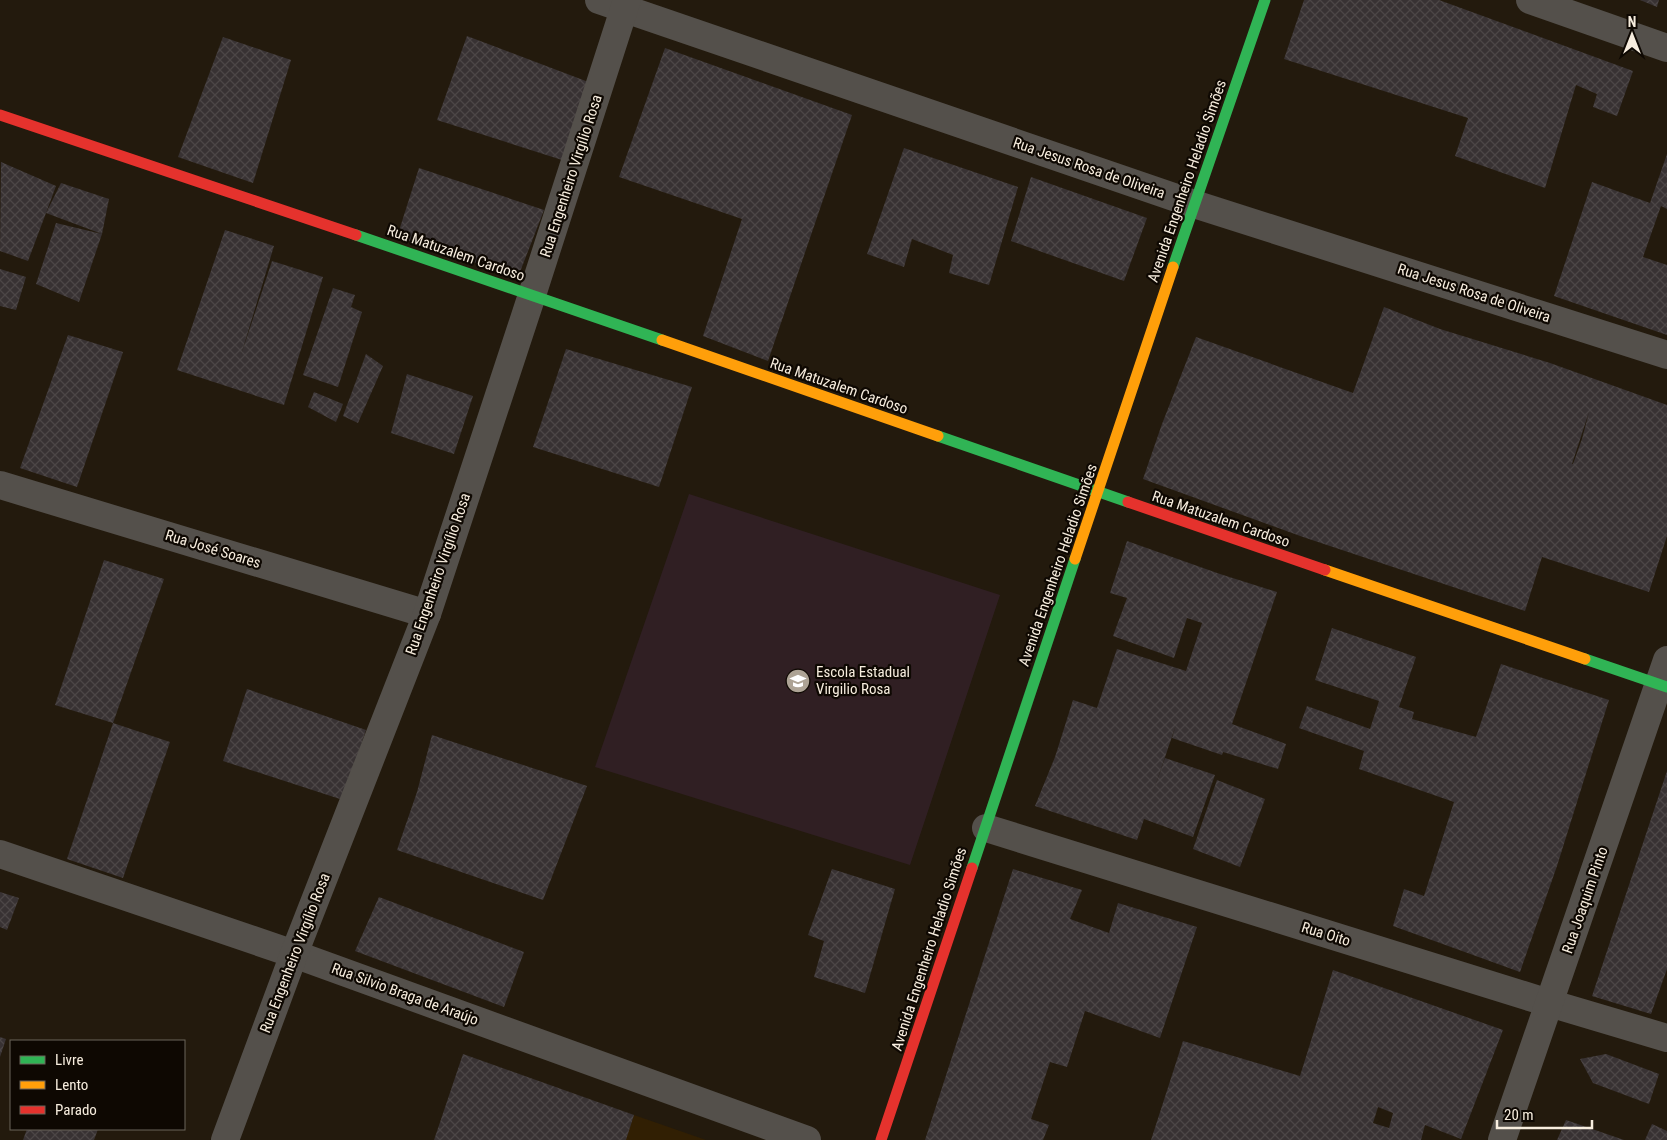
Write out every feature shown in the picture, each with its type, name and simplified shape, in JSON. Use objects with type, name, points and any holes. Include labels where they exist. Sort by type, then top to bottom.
[{"type":"street","name":"Rua Jesus Rosa de Oliveira","points":[[599,0],[626,5],[1194,204],[1667,355]]},
{"type":"street","name":"Avenida Engenheiro Heladio Simões","points":[[882,1140],[1194,204],[1265,0]]},
{"type":"street","points":[[1530,0],[1667,48]]},
{"type":"street","name":"Rua Engenheiro Virgílio Rosa","points":[[225,1140],[294,954],[427,614],[626,5]]},
{"type":"street","name":"Rua Matuzalem Cardoso","points":[[0,115],[532,295],[1098,492],[1664,677]]},
{"type":"street","name":"Rua José Soares","points":[[0,485],[427,614]]},
{"type":"street","name":"Rua Joaquim Pinto","points":[[1502,1140],[1664,677]]},
{"type":"street","name":"Rua Oito","points":[[986,828],[1667,1038]]},
{"type":"street","name":"Rua Silvio Braga de Araújo","points":[[0,854],[294,954],[808,1140]]},
{"type":"shaded area","name":"Escola Estadual Virgilio Rosa","points":[[689,494],[1000,595],[910,865],[595,767]]},
{"type":"shaded area","points":[[634,1115],[706,1140],[625,1140]]},
{"type":"building","points":[[1304,0],[1439,0],[1633,71],[1617,116],[1593,107],[1597,94],[1576,85],[1545,188],[1455,156],[1468,118],[1284,59]]},
{"type":"building","points":[[1640,0],[1659,0],[1657,7]]},
{"type":"building","points":[[467,36],[591,83],[562,160],[437,120]]},
{"type":"building","points":[[223,37],[291,60],[253,183],[178,157]]},
{"type":"building","points":[[665,48],[852,115],[768,361],[703,336],[742,219],[619,177]]},
{"type":"building","points":[[904,148],[1018,187],[989,285],[949,273],[953,255],[912,239],[904,267],[867,254]]},
{"type":"building","points":[[1667,154],[1667,209],[1661,206],[1643,257],[1667,265],[1667,335],[1554,296],[1592,182],[1650,203]]},
{"type":"building","points":[[1,162],[56,186],[28,261],[0,251]]},
{"type":"building","points":[[419,168],[544,210],[518,277],[397,237]]},
{"type":"building","points":[[1031,177],[1147,218],[1124,281],[1011,241]]},
{"type":"building","points":[[61,183],[109,199],[102,234],[46,213]]},
{"type":"building","points":[[56,223],[102,234],[79,302],[36,284]]},
{"type":"building","points":[[225,230],[274,246],[241,355],[272,261],[323,277],[284,405],[177,370]]},
{"type":"building","points":[[0,269],[26,277],[16,310],[0,306]]},
{"type":"building","points":[[333,288],[355,295],[351,307],[362,312],[338,387],[303,375]]},
{"type":"building","points":[[1384,307],[1440,329],[1550,363],[1667,405],[1667,536],[1649,592],[1542,557],[1525,611],[1303,537],[1143,479],[1196,337],[1353,393]],"holes":[[[1589,412],[1582,439],[1572,464]]]},
{"type":"building","points":[[68,335],[123,352],[77,487],[20,468]]},
{"type":"building","points":[[566,349],[692,387],[659,487],[533,447]]},
{"type":"building","points":[[366,354],[383,366],[358,423],[343,416]]},
{"type":"building","points":[[407,374],[473,396],[454,454],[391,433]]},
{"type":"building","points":[[314,392],[343,404],[336,422],[308,407]]},
{"type":"building","points":[[1127,541],[1277,592],[1232,724],[1286,744],[1278,769],[1223,752],[1222,755],[1172,738],[1176,725],[1152,795],[1165,758],[1215,775],[1193,837],[1144,819],[1137,840],[1035,806],[1055,757],[1073,700],[1097,708],[1117,649],[1186,671],[1202,623],[1187,618],[1174,658],[1113,636],[1127,598],[1110,593]]},
{"type":"building","points":[[104,560],[164,579],[113,723],[55,705]]},
{"type":"building","points":[[1332,628],[1416,657],[1399,707],[1414,712],[1412,719],[1476,737],[1501,664],[1609,700],[1557,866],[1520,972],[1393,926],[1404,889],[1424,896],[1454,802],[1359,769],[1364,751],[1299,728],[1307,706],[1370,729],[1379,701],[1315,680]]},
{"type":"building","points":[[247,689],[366,730],[343,800],[223,761]]},
{"type":"building","points":[[113,723],[170,742],[123,878],[67,859]]},
{"type":"building","points":[[432,735],[587,786],[543,900],[397,850],[417,792]]},
{"type":"building","points":[[1667,771],[1667,969],[1651,1014],[1592,996]]},
{"type":"building","points":[[1217,780],[1265,799],[1240,867],[1193,849]]},
{"type":"building","points":[[832,869],[895,889],[865,993],[814,977],[824,941],[808,935]]},
{"type":"building","points":[[1013,869],[1082,890],[1070,919],[1109,933],[1118,903],[1197,927],[1160,1038],[1085,1011],[1067,1067],[1050,1062],[1031,1119],[1049,1125],[1043,1140],[925,1140]]},
{"type":"building","points":[[0,892],[19,898],[7,930],[0,927]]},
{"type":"building","points":[[379,897],[524,952],[504,1007],[355,951]]},
{"type":"building","points":[[1333,970],[1503,1030],[1461,1139],[1425,1125],[1421,1140],[1151,1140],[1183,1041],[1300,1076]],"holes":[[[1378,1107],[1393,1113],[1389,1128],[1373,1123]]]},
{"type":"building","points":[[0,1037],[6,1039],[0,1057]]},
{"type":"building","points":[[463,1054],[634,1115],[626,1140],[434,1140]]},
{"type":"building","points":[[1606,1054],[1659,1074],[1649,1104],[1593,1083],[1580,1059]]},
{"type":"building","points":[[1566,1120],[1624,1140],[1557,1140]]},
{"type":"building","points":[[1652,1124],[1667,1131],[1667,1140],[1645,1140]]},
{"type":"building","points":[[27,1130],[98,1130],[94,1140],[23,1140]]},
{"type":"traffic: fast","points":[[1173,267],[1265,0]]},
{"type":"traffic: fast","points":[[356,235],[662,340]]},
{"type":"traffic: fast","points":[[938,436],[1128,502]]},
{"type":"traffic: fast","points":[[972,868],[1075,559]]},
{"type":"traffic: fast","points":[[1585,659],[1667,687]]},
{"type":"traffic: slow","points":[[1075,559],[1173,267]]},
{"type":"traffic: slow","points":[[662,340],[938,436]]},
{"type":"traffic: slow","points":[[1325,570],[1585,659]]},
{"type":"traffic: jam","points":[[0,115],[356,235]]},
{"type":"traffic: jam","points":[[1128,502],[1325,570]]},
{"type":"traffic: jam","points":[[881,1140],[972,868]]},
{"type":"place","name":"Escola Estadual Virgilio Rosa","points":[[798,681]]}]
